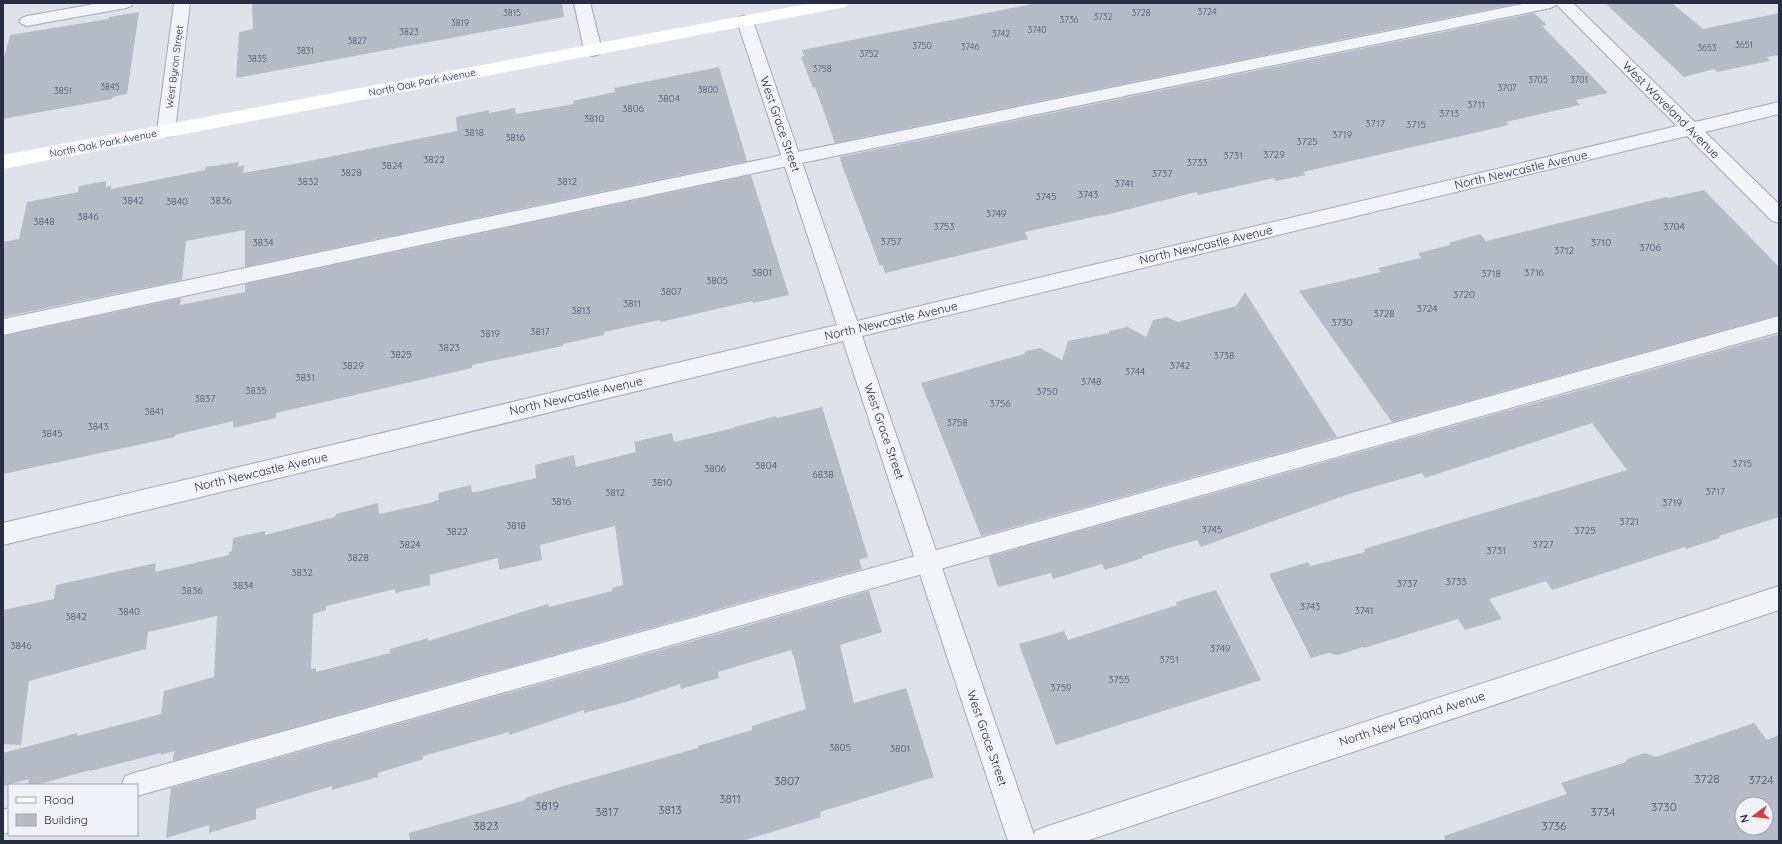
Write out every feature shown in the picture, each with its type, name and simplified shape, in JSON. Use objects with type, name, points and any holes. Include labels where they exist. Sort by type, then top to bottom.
[{"type":"street","name":"West Byron Street","points":[[166,131],[182,3]]},
{"type":"street","points":[[582,3],[593,50]]},
{"type":"street","name":"North Oak Park Avenue","points":[[3,162],[840,3]]},
{"type":"street","name":"West Waveland Avenue","points":[[1563,3],[1779,216]]},
{"type":"street","name":"West Grace Street","points":[[745,21],[1022,841]]},
{"type":"street","name":"North Newcastle Avenue","points":[[3,534],[1779,108]]},
{"type":"street","name":"North New England Avenue","points":[[1046,841],[1779,598]]},
{"type":"lane","points":[[27,21],[126,3]]},
{"type":"lane","points":[[3,327],[792,159],[1550,3]]},
{"type":"lane","points":[[138,784],[1779,324]]},
{"type":"building","points":[[252,3],[562,3],[564,17],[236,78],[239,32],[253,29]]},
{"type":"building","points":[[1037,3],[1520,3],[835,143],[815,87],[813,88],[801,57],[804,56],[802,50]]},
{"type":"building","points":[[1605,3],[1672,3],[1703,29],[1779,13],[1779,55],[1766,57],[1770,61],[1717,72],[1714,69],[1684,77]]},
{"type":"building","points":[[139,12],[127,94],[112,97],[112,99],[3,119],[3,60],[10,35],[108,19],[109,17]]},
{"type":"building","points":[[1534,13],[1547,25],[1542,26],[1608,93],[1576,100],[1580,105],[1506,122],[1509,125],[1303,172],[1306,175],[1276,181],[1274,178],[1198,195],[1196,192],[1102,216],[1025,232],[1028,239],[885,273],[882,264],[880,266],[840,160],[840,157]]},
{"type":"building","points":[[719,67],[747,161],[245,267],[245,230],[186,241],[182,280],[3,317],[3,242],[19,239],[27,202],[78,192],[79,186],[106,181],[106,187],[111,186],[111,189],[205,170],[206,167],[239,162],[238,167],[244,165],[243,173],[299,163],[457,131],[456,117],[489,110],[489,113],[515,108],[516,114],[574,104],[573,101],[615,92],[614,88]]},
{"type":"building","points":[[751,175],[789,295],[753,303],[752,301],[660,322],[660,320],[604,332],[604,335],[563,344],[563,346],[472,365],[472,368],[276,413],[276,418],[233,428],[233,421],[175,435],[175,437],[3,474],[3,336],[181,298],[180,305],[245,292],[245,284]]},
{"type":"building","points":[[1704,190],[1779,267],[1779,315],[1392,422],[1299,291],[1381,272],[1378,268],[1421,258],[1418,253],[1450,245],[1449,243],[1480,234],[1486,241],[1666,197],[1668,198]]},
{"type":"building","points":[[1245,292],[1337,437],[981,536],[921,383],[1024,354],[1026,351],[1040,348],[1062,360],[1068,341],[1109,333],[1109,331],[1128,327],[1146,337],[1153,320],[1167,317],[1178,322],[1236,306]]},
{"type":"building","points":[[1779,334],[1779,517],[1719,536],[1720,538],[1686,549],[1685,547],[1552,590],[1546,581],[1489,599],[1502,619],[1465,630],[1458,619],[1338,655],[1328,653],[1311,658],[1269,574],[1308,562],[1310,566],[1365,552],[1364,549],[1627,470],[1592,423],[1425,478],[1422,473],[1352,493],[1201,547],[1197,540],[1142,556],[1143,558],[1105,570],[1102,564],[1053,579],[1051,573],[998,587],[988,557]]},
{"type":"building","points":[[822,407],[868,557],[859,560],[862,569],[173,761],[174,751],[90,770],[40,784],[28,784],[29,779],[3,786],[3,753],[78,733],[77,736],[161,714],[164,691],[214,677],[217,616],[148,632],[146,649],[29,681],[21,745],[3,744],[3,610],[54,599],[56,585],[156,563],[155,572],[229,555],[229,552],[232,551],[233,538],[265,531],[265,535],[335,517],[336,514],[378,503],[379,514],[434,502],[439,500],[438,493],[471,485],[472,492],[476,492],[536,478],[535,465],[574,455],[576,467],[636,452],[634,442],[672,433],[674,442],[734,428],[776,416],[777,418]],"holes":[[[615,526],[623,585],[612,588],[612,591],[549,607],[548,604],[428,641],[428,638],[390,649],[390,653],[316,672],[316,668],[311,669],[313,614],[326,610],[326,606],[395,589],[395,593],[430,585],[430,575],[498,558],[499,570],[542,560],[540,545]]]},
{"type":"building","points":[[1216,590],[1261,680],[1056,745],[1019,644],[1064,631],[1068,640],[1177,605],[1176,602]]},
{"type":"building","points":[[869,591],[882,632],[840,645],[854,703],[906,688],[934,777],[820,812],[821,817],[742,841],[410,841],[409,833],[525,800],[525,798],[560,787],[698,748],[698,746],[752,730],[752,726],[806,709],[794,656],[791,650],[718,672],[719,678],[681,689],[680,684],[626,702],[584,713],[584,710],[509,735],[509,732],[423,756],[423,759],[378,773],[378,777],[332,790],[332,786],[256,809],[256,819],[209,833],[209,825],[166,838],[171,788]]},
{"type":"building","points":[[1754,723],[1767,740],[1779,735],[1779,841],[1445,841],[1444,836],[1567,794],[1561,783],[1626,762],[1627,759],[1645,753],[1656,757]]}]
